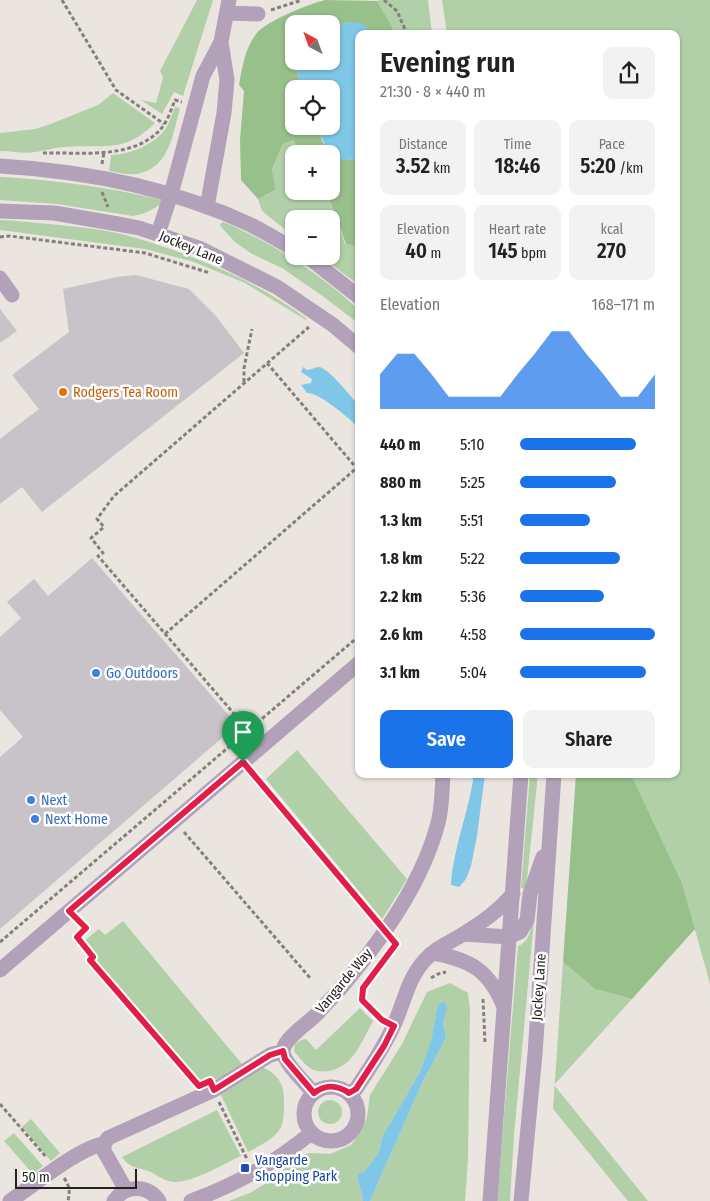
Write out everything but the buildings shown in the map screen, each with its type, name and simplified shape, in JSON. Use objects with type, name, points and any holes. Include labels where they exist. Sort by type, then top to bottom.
[{"type":"street","points":[[158,234],[171,194],[203,76],[221,42],[228,6],[258,14]]},
{"type":"street","points":[[207,207],[223,121],[226,88],[221,42]]},
{"type":"street","points":[[0,166],[43,169],[99,177],[171,194],[251,225],[285,244]]},
{"type":"street","name":"Jockey Lane","points":[[0,211],[54,213],[139,228],[199,248],[277,287],[333,325],[355,344]]},
{"type":"street","points":[[318,265],[355,293]]},
{"type":"street","points":[[0,278],[12,295]]},
{"type":"street","points":[[0,970],[355,666]]},
{"type":"street","name":"Vangarde Way","points":[[283,1051],[287,1042],[345,984],[385,932],[406,897],[422,865],[438,822],[443,778]]},
{"type":"street","points":[[490,1201],[521,778]]},
{"type":"street","name":"Jockey Lane","points":[[521,1201],[534,1054],[554,778]]},
{"type":"street","points":[[463,934],[509,937],[524,928],[527,920],[530,894],[550,840]]},
{"type":"street","points":[[349,1093],[356,1089],[384,1046],[394,1026],[407,988],[417,970],[433,952],[491,916],[512,894]]},
{"type":"street","points":[[433,952],[467,961],[487,975],[498,991],[505,1008]]},
{"type":"street","points":[[126,1190],[104,1151],[104,1144],[108,1138],[214,1090],[270,1055],[283,1051],[285,1059],[314,1093]]},
{"type":"street","points":[[332,1086],[349,1093],[358,1106],[358,1122],[354,1130],[341,1140],[333,1141],[318,1138],[311,1133],[306,1126],[304,1108],[308,1099],[314,1093],[319,1089],[332,1086]]},
{"type":"street","points":[[191,1201],[228,1187],[254,1174],[311,1133]]},
{"type":"street","points":[[10,1201],[56,1169],[96,1145],[104,1144]]},
{"type":"street","points":[[114,1201],[126,1190],[134,1188],[150,1191],[159,1201]]},
{"type":"path","points":[[62,0],[116,90],[164,124]]},
{"type":"path","points":[[258,14],[302,0]]},
{"type":"path","points":[[384,0],[398,11],[405,30]]},
{"type":"path","points":[[42,152],[121,151],[143,142],[160,131],[175,100]]},
{"type":"path","points":[[104,152],[98,182],[111,217],[110,223]]},
{"type":"path","points":[[0,237],[10,236],[145,253],[199,268],[218,276]]},
{"type":"path","points":[[302,321],[316,331]]},
{"type":"path","points":[[248,730],[98,556],[103,553],[91,538],[104,527],[97,519],[114,496],[310,326]]},
{"type":"path","points":[[244,382],[244,368],[252,329]]},
{"type":"path","points":[[267,363],[355,465]]},
{"type":"path","points":[[165,634],[355,471]]},
{"type":"path","points":[[0,942],[355,639]]},
{"type":"path","points":[[229,746],[385,932]]},
{"type":"path","points":[[161,805],[311,979]]},
{"type":"path","points":[[55,895],[86,928],[77,937],[93,957],[90,960],[199,1086],[210,1081],[254,1174]]},
{"type":"path","points":[[427,982],[438,974],[454,971]]},
{"type":"path","points":[[368,980],[363,988],[362,1000],[382,1020],[394,1026]]},
{"type":"path","points":[[0,1104],[69,1184],[70,1193],[68,1201]]},
{"type":"green space","points":[[197,0],[213,0],[183,96],[174,92],[162,114],[141,100],[156,103],[163,78],[160,71]]},
{"type":"green space","points":[[325,0],[377,1],[392,30],[370,30],[350,22],[340,25],[340,15],[286,15]]},
{"type":"green space","points":[[428,0],[432,30],[392,30],[377,1]]},
{"type":"green space","points":[[442,0],[710,0],[710,984],[682,883],[633,778],[680,778],[680,30],[446,30]]},
{"type":"green space","points":[[285,16],[285,70],[297,70],[300,80],[285,80],[285,135],[320,135],[326,145],[296,145],[293,140],[283,144],[272,169],[275,190],[258,199],[241,180],[240,140],[244,91],[239,85],[249,46],[256,34]]},
{"type":"green space","points":[[113,93],[155,123],[144,133],[113,146],[61,147],[31,153],[0,151],[0,133],[35,129],[48,125],[98,105]]},
{"type":"green space","points":[[175,107],[180,108],[169,147],[158,163],[151,169],[137,174],[109,171],[111,155],[127,153],[143,147],[157,138],[168,124]]},
{"type":"green space","points":[[293,139],[297,145],[285,145],[285,200],[329,200],[333,210],[285,210],[285,230],[262,211],[258,199],[274,190],[272,169],[283,144]]},
{"type":"green space","points":[[340,156],[346,160],[355,159],[355,246],[346,244],[340,228],[340,210],[333,210],[329,200],[340,200]]},
{"type":"green space","points":[[0,177],[81,185],[122,191],[162,200],[161,204],[154,208],[133,216],[57,204],[0,200]]},
{"type":"green space","points":[[0,220],[104,230],[159,245],[247,281],[288,305],[307,319],[245,283],[194,262],[145,249],[0,230]]},
{"type":"green space","points":[[223,222],[240,229],[285,254],[285,265],[302,265],[312,272],[355,306],[355,321],[282,268],[252,254],[235,242],[220,225]]},
{"type":"green space","points":[[340,230],[345,244],[355,246],[355,282],[332,265],[340,265]]},
{"type":"green space","points":[[297,750],[407,879],[382,919],[266,779]]},
{"type":"green space","points":[[530,778],[538,778],[526,889],[521,888]]},
{"type":"green space","points":[[576,778],[633,778],[682,883],[695,929],[632,999],[595,989],[563,962]]},
{"type":"green space","points":[[533,897],[536,899],[514,1135],[510,1201],[497,1201],[518,946],[523,943],[530,932]]},
{"type":"green space","points":[[123,921],[242,1064],[216,1080],[213,1077],[199,1082],[95,961],[98,958],[84,941],[99,929],[105,935]]},
{"type":"green space","points":[[563,962],[595,989],[632,999],[555,1084]]},
{"type":"green space","points":[[450,983],[468,993],[470,1011],[468,1160],[465,1201],[370,1201],[422,1083],[446,1038],[443,1023],[446,1007],[437,1009],[431,1042],[420,1072],[382,1137],[379,1152],[365,1171],[358,1174],[363,1201],[229,1201],[252,1192],[276,1177],[295,1158],[309,1153],[330,1154],[351,1145],[361,1131],[367,1117],[370,1095],[402,1044],[427,992]]},
{"type":"green space","points":[[360,1008],[373,1021],[361,1045],[351,1059],[337,1069],[321,1072],[312,1069],[294,1051],[295,1044],[306,1039],[316,1050]]},
{"type":"green space","points":[[263,1068],[274,1075],[282,1086],[284,1101],[283,1120],[280,1129],[274,1136],[248,1152],[220,1093]]},
{"type":"green space","points":[[555,1086],[648,1201],[628,1201],[553,1109]]},
{"type":"green space","points":[[330,1100],[335,1101],[341,1107],[341,1117],[335,1123],[330,1124],[325,1123],[319,1117],[318,1112],[319,1107],[325,1101]]},
{"type":"green space","points":[[217,1110],[241,1156],[217,1168],[190,1179],[173,1182],[131,1165],[122,1157]]},
{"type":"green space","points":[[31,1119],[60,1153],[51,1161],[22,1127]]},
{"type":"green space","points":[[14,1133],[43,1166],[33,1174],[4,1141]]},
{"type":"water","points":[[350,22],[361,23],[369,30],[355,30],[355,159],[340,159],[340,145],[326,145],[321,135],[340,135],[340,80],[300,80],[297,70],[340,70],[340,25]]},
{"type":"water","points":[[303,367],[307,370],[319,367],[328,372],[355,401],[355,424],[326,401],[307,393],[301,385],[311,383],[312,379],[301,372]]},
{"type":"water","points":[[473,778],[484,778],[471,866],[466,879],[459,887],[451,885],[452,871]]},
{"type":"water","points":[[444,1002],[447,1007],[443,1023],[446,1038],[422,1083],[370,1201],[363,1201],[358,1174],[365,1171],[379,1152],[382,1137],[420,1072],[431,1041],[437,1009],[440,1003]]},
{"type":"place","name":"Rodgers Tea Room","points":[[63,392]]},
{"type":"place","name":"Go Outdoors","points":[[96,673]]},
{"type":"place","name":"Next","points":[[31,800]]},
{"type":"place","name":"Next Home","points":[[35,819]]},
{"type":"place","name":"Vangarde Shopping Park","points":[[245,1168]]},
{"type":"route","points":[[243,762],[396,944],[363,988],[362,1000],[382,1020],[394,1026],[384,1046],[356,1089],[349,1093],[344,1089],[332,1086],[319,1089],[314,1093],[285,1059],[283,1051],[270,1055],[214,1090],[210,1081],[199,1086],[90,960],[93,957],[77,937],[86,928],[69,911],[243,762]]}]
